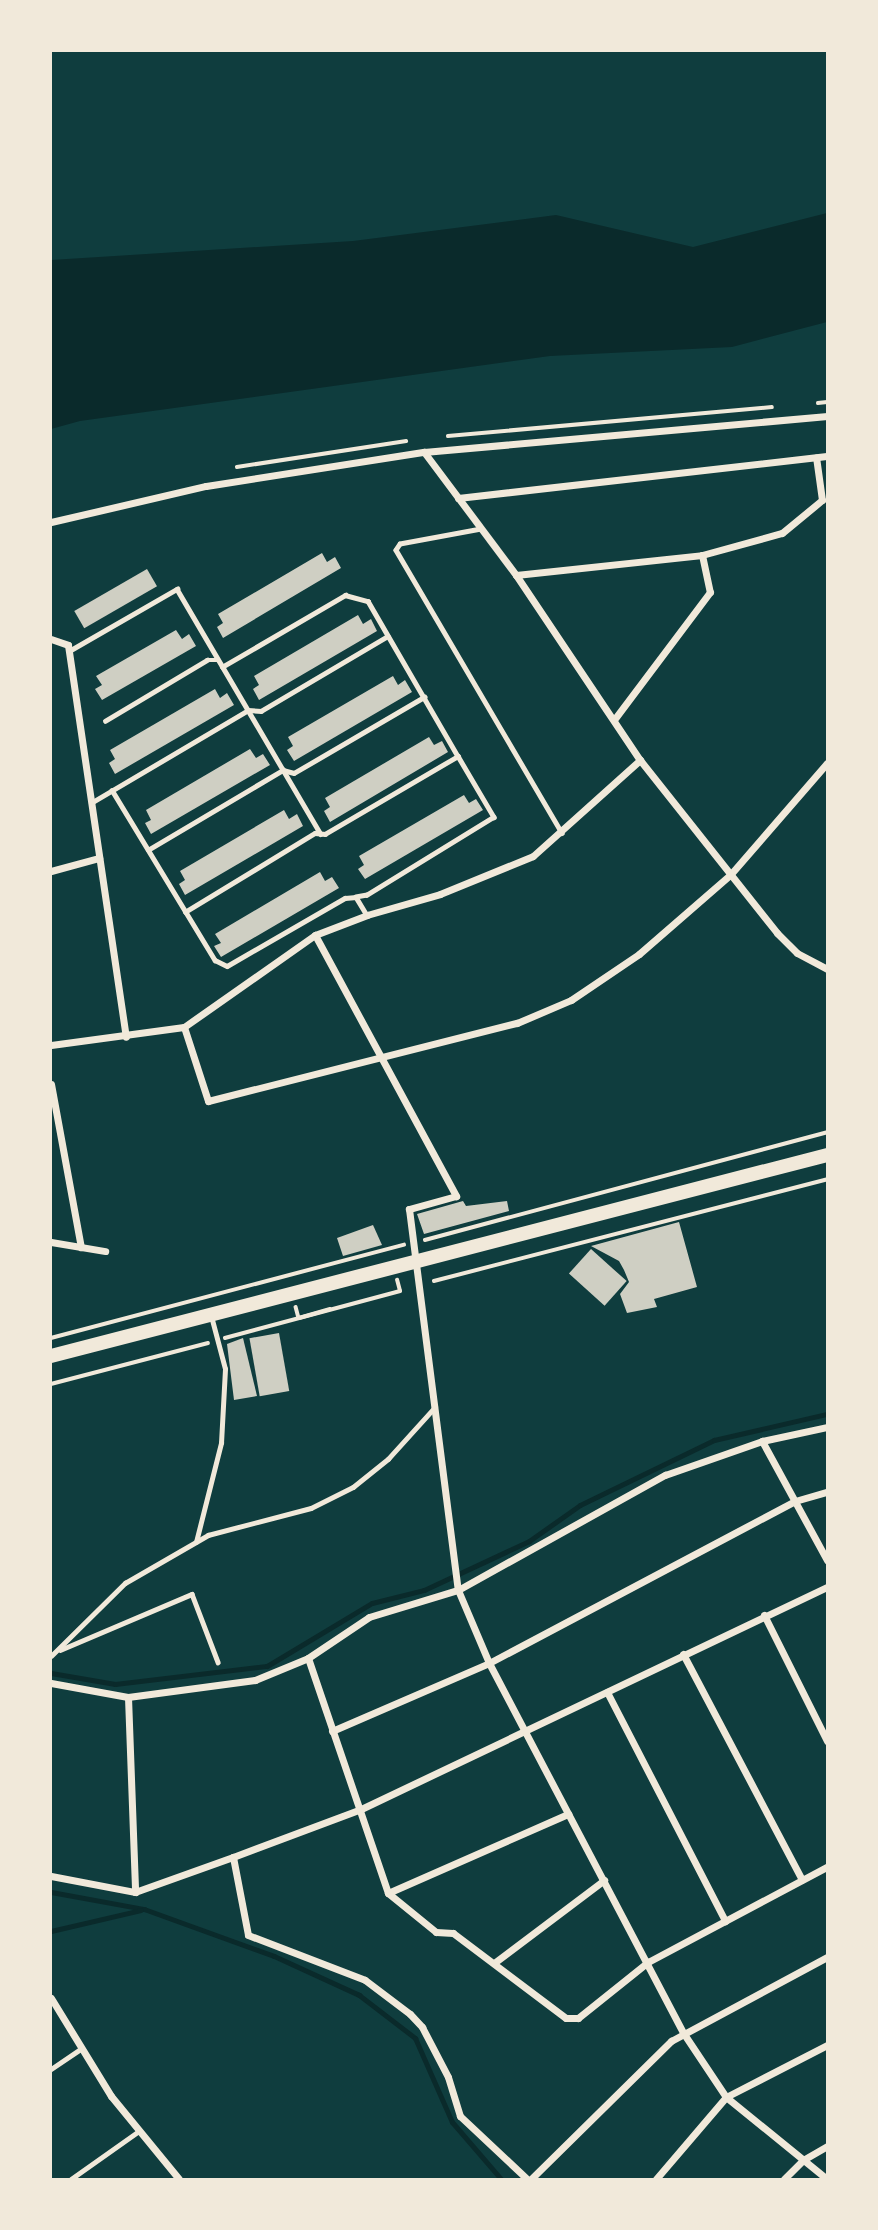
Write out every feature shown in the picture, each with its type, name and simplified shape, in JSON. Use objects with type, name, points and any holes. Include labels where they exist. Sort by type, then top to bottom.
[{"type":"main road","points":[[51,1356],[827,1156]]},
{"type":"street","points":[[51,522],[206,486],[424,452],[827,416]]},
{"type":"street","points":[[424,452],[516,575],[640,760],[730,875],[797,953],[827,969]]},
{"type":"street","points":[[458,498],[827,456]]},
{"type":"street","points":[[516,575],[702,555],[782,533],[822,500],[816,457]]},
{"type":"street","points":[[614,720],[710,592],[702,555]]},
{"type":"street","points":[[51,639],[68,645],[126,1037]]},
{"type":"street","points":[[51,1045],[126,1037],[184,1027],[315,935],[367,915],[439,894],[533,856],[562,834],[640,760]]},
{"type":"street","points":[[184,1027],[208,1101],[517,1023],[571,1000],[639,954],[730,875],[827,763]]},
{"type":"street","points":[[51,871],[99,858]]},
{"type":"street","points":[[315,935],[378,1058],[456,1196],[410,1209],[458,1587],[489,1663],[684,2034],[726,2097],[827,2179]]},
{"type":"street","points":[[51,1084],[80,1247]]},
{"type":"street","points":[[51,1242],[105,1251]]},
{"type":"street","points":[[51,1683],[128,1697],[255,1679],[307,1658],[369,1617],[458,1587],[654,1480],[761,1441],[827,1427]]},
{"type":"street","points":[[761,1441],[827,1560]]},
{"type":"street","points":[[332,1731],[489,1663],[795,1501],[827,1492]]},
{"type":"street","points":[[51,1876],[135,1892],[233,1857],[359,1810],[827,1587]]},
{"type":"street","points":[[764,1615],[827,1741]]},
{"type":"street","points":[[683,1654],[802,1880]]},
{"type":"street","points":[[307,1658],[388,1893],[436,1932],[453,1933],[566,2018],[578,2018],[648,1962],[827,1867]]},
{"type":"street","points":[[607,1692],[725,1921]]},
{"type":"street","points":[[128,1697],[135,1892]]},
{"type":"street","points":[[388,1893],[568,1814]]},
{"type":"street","points":[[233,1857],[248,1935],[365,1980],[410,2014],[422,2027],[448,2077],[460,2116],[499,2158],[529,2179],[671,2041],[827,1957]]},
{"type":"street","points":[[494,1963],[604,1880]]},
{"type":"street","points":[[51,1998],[79,2050],[111,2096],[179,2179]]},
{"type":"street","points":[[656,2179],[726,2097],[827,2045]]},
{"type":"street","points":[[784,2179],[803,2160],[827,2146]]},
{"type":"lane","points":[[481,529],[400,544],[396,550],[562,834]]},
{"type":"lane","points":[[68,652],[177,589],[321,834]]},
{"type":"lane","points":[[112,790],[215,960],[227,966],[345,898],[368,895],[494,817],[368,601],[345,595],[222,667]]},
{"type":"lane","points":[[91,803],[248,710],[261,711],[388,636]]},
{"type":"lane","points":[[105,721],[207,660],[219,660]]},
{"type":"lane","points":[[148,850],[283,769],[294,772],[424,697]]},
{"type":"lane","points":[[185,912],[458,755]]},
{"type":"lane","points":[[356,897],[367,915]]},
{"type":"lane","points":[[196,1542],[221,1443],[225,1369],[211,1315]]},
{"type":"lane","points":[[51,1656],[125,1583],[196,1542],[311,1508],[353,1487],[388,1460],[436,1404]]},
{"type":"lane","points":[[57,1651],[192,1594],[218,1662]]},
{"type":"lane","points":[[51,2069],[79,2050]]},
{"type":"lane","points":[[71,2179],[141,2130]]},
{"type":"path","points":[[51,1338],[827,1132]]},
{"type":"path","points":[[434,1281],[827,1179]]},
{"type":"path","points":[[299,1318],[400,1291],[389,1248]]},
{"type":"path","points":[[51,1384],[333,1312],[330,1309]]},
{"type":"water","points":[[827,213],[827,322],[732,347],[550,356],[80,421],[51,429],[51,260],[353,241],[556,215],[693,247]]},
{"type":"building","points":[[322,553],[327,562],[335,557],[341,568],[223,638],[217,627],[223,623],[218,614]]},
{"type":"building","points":[[147,569],[157,586],[84,628],[74,611]]},
{"type":"building","points":[[358,615],[363,624],[371,619],[377,631],[259,700],[253,689],[259,685],[254,676]]},
{"type":"building","points":[[176,630],[182,639],[189,634],[196,646],[102,700],[95,689],[102,685],[96,676]]},
{"type":"building","points":[[393,676],[398,685],[405,680],[412,692],[294,761],[287,750],[293,746],[288,737]]},
{"type":"building","points":[[215,689],[220,698],[227,693],[234,705],[115,774],[109,763],[115,759],[110,750]]},
{"type":"building","points":[[429,737],[434,745],[442,741],[448,752],[330,822],[324,811],[330,807],[325,798]]},
{"type":"building","points":[[250,749],[256,758],[263,754],[270,765],[151,834],[145,823],[151,820],[146,810]]},
{"type":"building","points":[[464,795],[469,803],[476,799],[483,810],[365,879],[358,869],[364,865],[359,856]]},
{"type":"building","points":[[284,810],[289,819],[297,814],[303,826],[185,895],[179,884],[185,880],[180,871]]},
{"type":"building","points":[[320,872],[325,881],[332,877],[339,888],[221,957],[214,946],[221,943],[215,934]]},
{"type":"building","points":[[463,1201],[466,1206],[507,1201],[509,1211],[424,1234],[417,1214]]},
{"type":"building","points":[[679,1222],[697,1287],[654,1299],[657,1307],[627,1313],[620,1294],[629,1282],[624,1270],[619,1261],[591,1246]]},
{"type":"building","points":[[373,1225],[382,1245],[343,1256],[337,1238]]},
{"type":"building","points":[[591,1249],[627,1281],[605,1306],[569,1274]]},
{"type":"building","points":[[279,1333],[289,1391],[260,1396],[249,1338]]},
{"type":"building","points":[[243,1338],[257,1396],[234,1400],[227,1344]]},
{"type":"waterway","points":[[51,1673],[115,1684],[267,1666],[372,1603],[424,1590],[529,1541],[580,1505],[714,1440],[827,1414]]},
{"type":"waterway","points":[[51,1892],[144,1909],[274,1956],[359,1995],[415,2038],[452,2122],[501,2179]]},
{"type":"waterway","points":[[51,1931],[141,1910]]}]
